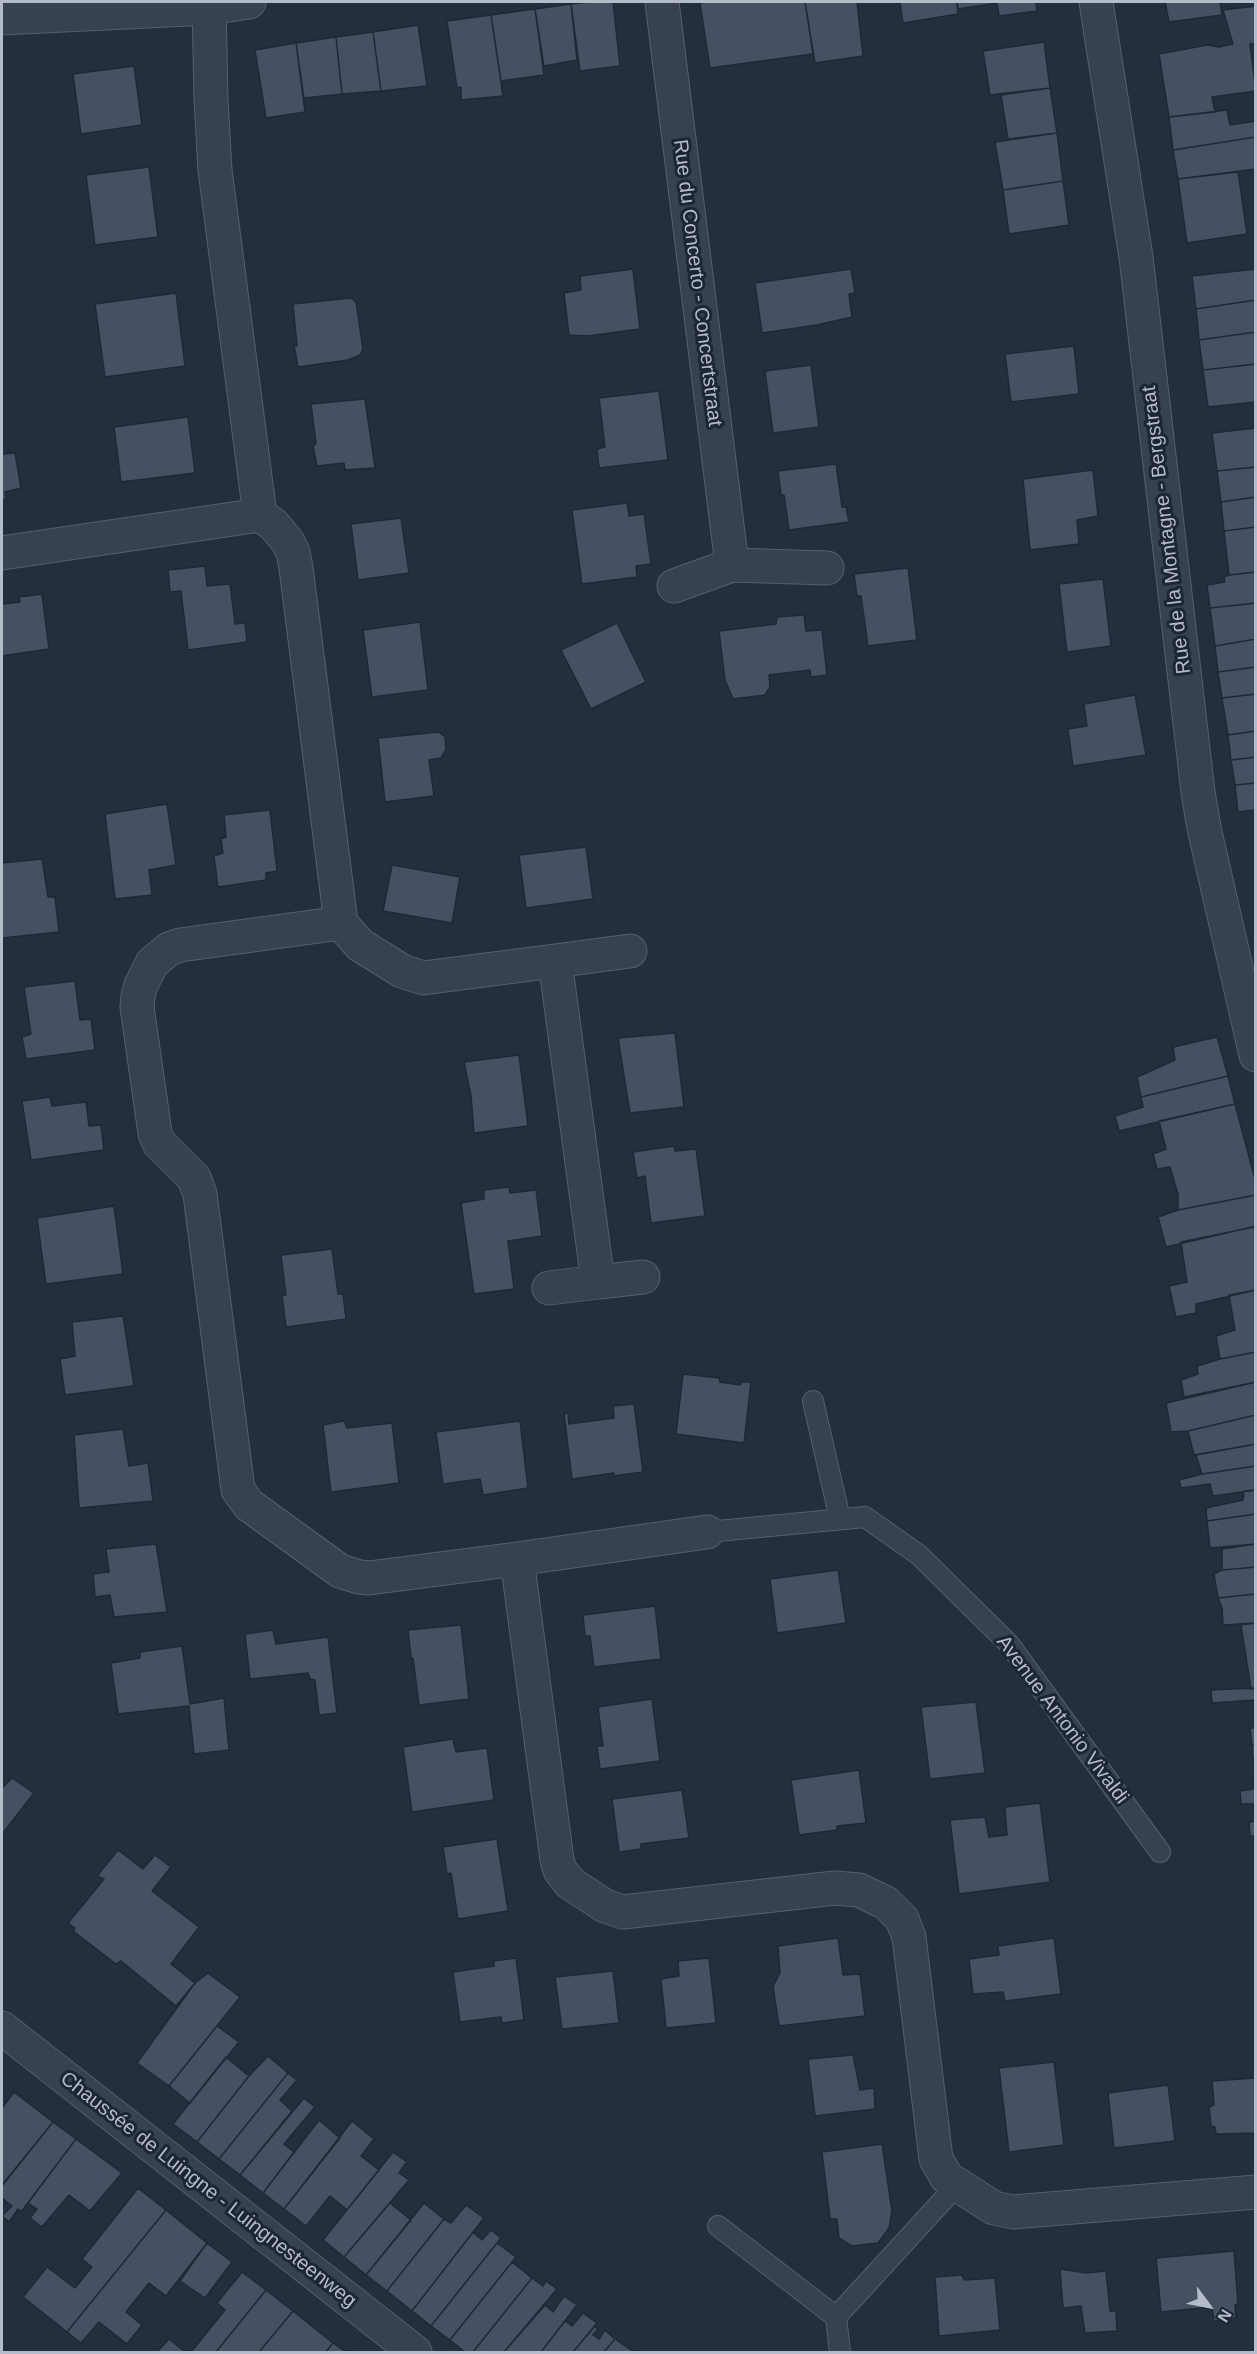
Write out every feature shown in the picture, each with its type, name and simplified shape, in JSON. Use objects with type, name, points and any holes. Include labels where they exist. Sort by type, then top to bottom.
[{"type":"street","points":[[2,18],[249,2]]},
{"type":"street","name":"Rue du Concerto - Concertstraat","points":[[662,2],[732,565]]},
{"type":"street","name":"Rue de la Montagne - Bergstraat","points":[[1096,2],[1136,257],[1198,792],[1204,828],[1256,1056]]},
{"type":"street","points":[[209,4],[213,147],[224,250],[260,515]]},
{"type":"street","points":[[2,554],[260,515],[274,525],[288,542],[296,568],[340,923],[360,945],[402,971],[423,978],[630,951]]},
{"type":"street","points":[[674,586],[732,565],[827,568]]},
{"type":"street","points":[[340,923],[180,945],[169,949],[153,963],[141,985],[138,996],[137,1007],[155,1133],[165,1149],[194,1178],[200,1194],[238,1490],[249,1505],[340,1570],[350,1575],[369,1578],[707,1532]]},
{"type":"street","points":[[555,961],[598,1282]]},
{"type":"street","points":[[549,1288],[643,1277]]},
{"type":"street","points":[[517,1559],[557,1860],[564,1876],[596,1901],[613,1910],[623,1912],[835,1888],[859,1890],[886,1903],[902,1919],[909,1937],[936,2159],[947,2178],[994,2208],[1013,2212],[1256,2192]]},
{"type":"street","name":"Chaussée de Luingne - Luingnesteenweg","points":[[2,2028],[415,2352]]},
{"type":"lane","points":[[813,1401],[840,1519]]},
{"type":"lane","name":"Avenue Antonio Vivaldi","points":[[707,1532],[865,1517],[919,1555],[1009,1644],[1160,1852]]},
{"type":"lane","points":[[836,2317],[957,2185]]},
{"type":"lane","points":[[718,2226],[836,2317],[840,2352]]},
{"type":"building","points":[[613,2],[620,66],[580,71],[571,4]]},
{"type":"building","points":[[805,2],[813,54],[710,68],[700,3]]},
{"type":"building","points":[[805,2],[857,2],[863,56],[815,63]]},
{"type":"building","points":[[900,2],[957,2],[958,14],[903,23]]},
{"type":"building","points":[[957,2],[1036,2],[1037,11],[999,16],[997,3],[958,9]]},
{"type":"building","points":[[1165,2],[1220,2],[1222,15],[1169,22]]},
{"type":"building","points":[[571,4],[577,60],[544,66],[535,9]]},
{"type":"building","points":[[1256,6],[1256,43],[1250,44],[1256,91],[1212,97],[1215,112],[1169,117],[1159,54],[1207,45],[1219,47],[1233,44],[1223,10]]},
{"type":"building","points":[[535,9],[544,75],[501,81],[491,15]]},
{"type":"building","points":[[491,15],[503,96],[461,100],[461,87],[457,88],[447,21]]},
{"type":"building","points":[[418,25],[427,86],[381,91],[373,32]]},
{"type":"building","points":[[373,32],[381,91],[342,94],[336,37]]},
{"type":"building","points":[[336,37],[342,94],[304,98],[296,43]]},
{"type":"building","points":[[1044,42],[1050,88],[990,95],[983,51]]},
{"type":"building","points":[[296,43],[305,112],[266,118],[255,50]]},
{"type":"building","points":[[134,66],[142,125],[81,134],[73,74]]},
{"type":"building","points":[[1050,88],[1057,133],[1008,139],[1001,95]]},
{"type":"building","points":[[1227,110],[1230,125],[1256,121],[1256,137],[1173,150],[1169,117]]},
{"type":"building","points":[[1057,133],[1063,181],[1003,190],[995,142]]},
{"type":"building","points":[[1256,137],[1256,169],[1178,179],[1173,150]]},
{"type":"building","points":[[149,167],[158,237],[95,245],[86,175]]},
{"type":"building","points":[[1238,172],[1247,234],[1187,243],[1178,179]]},
{"type":"building","points":[[1063,181],[1069,225],[1009,234],[1003,190]]},
{"type":"building","points":[[633,269],[640,329],[588,336],[569,335],[564,293],[581,290],[580,276]]},
{"type":"building","points":[[851,269],[855,293],[849,294],[852,317],[762,333],[755,283]]},
{"type":"building","points":[[1256,269],[1256,300],[1196,309],[1192,276]]},
{"type":"building","points":[[176,293],[185,366],[105,377],[95,304]]},
{"type":"building","points":[[351,298],[356,302],[363,349],[360,355],[348,360],[298,367],[294,345],[297,346],[293,304]]},
{"type":"building","points":[[1256,300],[1256,332],[1199,340],[1196,309]]},
{"type":"building","points":[[1256,332],[1256,364],[1203,370],[1199,340]]},
{"type":"building","points":[[1074,346],[1079,394],[1011,402],[1005,354]]},
{"type":"building","points":[[1256,364],[1256,402],[1208,407],[1203,370]]},
{"type":"building","points":[[811,365],[819,427],[773,433],[765,371]]},
{"type":"building","points":[[659,391],[668,460],[599,468],[597,449],[605,447],[599,398]]},
{"type":"building","points":[[365,399],[375,468],[345,470],[344,463],[317,466],[313,446],[316,444],[311,404]]},
{"type":"building","points":[[188,417],[195,473],[121,482],[114,427]]},
{"type":"building","points":[[1256,428],[1256,467],[1217,471],[1212,433]]},
{"type":"building","points":[[15,453],[21,488],[5,492],[6,499],[2,500],[2,454]]},
{"type":"building","points":[[836,464],[842,507],[846,507],[849,522],[789,530],[778,471]]},
{"type":"building","points":[[1256,467],[1256,497],[1221,502],[1217,471]]},
{"type":"building","points":[[1093,470],[1098,516],[1077,520],[1079,544],[1030,550],[1023,479]]},
{"type":"building","points":[[1256,497],[1256,527],[1224,531],[1221,502]]},
{"type":"building","points":[[627,503],[629,516],[644,514],[651,564],[636,566],[637,577],[582,584],[572,510]]},
{"type":"building","points":[[401,518],[409,573],[358,580],[351,524]]},
{"type":"building","points":[[1256,527],[1256,572],[1229,575],[1224,531]]},
{"type":"building","points":[[205,566],[207,586],[230,584],[235,624],[245,623],[247,642],[188,650],[181,591],[170,592],[168,570]]},
{"type":"building","points":[[908,568],[917,640],[868,646],[861,596],[857,596],[854,574]]},
{"type":"building","points":[[1256,572],[1256,603],[1210,608],[1207,585],[1225,582],[1224,577],[1229,575]]},
{"type":"building","points":[[1103,579],[1111,646],[1067,652],[1059,584]]},
{"type":"building","points":[[42,594],[49,649],[2,656],[2,604],[20,602],[19,597]]},
{"type":"building","points":[[1256,603],[1256,639],[1215,646],[1210,608]]},
{"type":"building","points":[[804,615],[806,631],[822,630],[827,675],[811,677],[810,670],[769,675],[770,687],[765,695],[733,699],[725,680],[719,631],[776,624],[777,617]]},
{"type":"building","points":[[420,622],[428,690],[372,697],[363,630]]},
{"type":"building","points":[[617,623],[646,682],[591,709],[561,650]]},
{"type":"building","points":[[1256,639],[1256,667],[1218,672],[1215,646]]},
{"type":"building","points":[[1256,667],[1256,694],[1222,698],[1218,672]]},
{"type":"building","points":[[1256,694],[1256,731],[1228,735],[1222,698]]},
{"type":"building","points":[[1135,695],[1146,755],[1073,766],[1068,729],[1087,726],[1084,704]]},
{"type":"building","points":[[1256,731],[1256,757],[1231,760],[1228,735]]},
{"type":"building","points":[[439,732],[445,737],[446,750],[441,758],[429,760],[434,796],[385,802],[378,738]]},
{"type":"building","points":[[1256,757],[1256,783],[1235,785],[1231,760]]},
{"type":"building","points":[[1256,783],[1256,810],[1238,812],[1235,785]]},
{"type":"building","points":[[167,804],[176,865],[149,870],[152,895],[115,899],[105,814]]},
{"type":"building","points":[[270,810],[277,871],[266,873],[266,880],[218,887],[214,856],[223,853],[221,839],[226,837],[224,815]]},
{"type":"building","points":[[586,847],[593,899],[526,908],[519,855]]},
{"type":"building","points":[[42,859],[48,897],[55,897],[59,932],[2,938],[2,863]]},
{"type":"building","points":[[392,865],[460,877],[452,923],[383,911]]},
{"type":"building","points":[[75,981],[80,1020],[91,1019],[95,1050],[26,1059],[22,1037],[31,1034],[24,987]]},
{"type":"building","points":[[675,1033],[684,1107],[630,1113],[618,1038]]},
{"type":"building","points":[[1217,1037],[1228,1076],[1141,1097],[1137,1077],[1175,1060],[1173,1047]]},
{"type":"building","points":[[519,1055],[528,1126],[474,1133],[471,1096],[464,1062]]},
{"type":"building","points":[[1228,1076],[1235,1104],[1119,1131],[1115,1116],[1143,1107],[1141,1097]]},
{"type":"building","points":[[50,1097],[52,1106],[86,1102],[89,1126],[101,1125],[104,1150],[31,1160],[22,1101]]},
{"type":"building","points":[[1235,1104],[1256,1183],[1256,1195],[1178,1210],[1178,1194],[1170,1167],[1157,1169],[1153,1154],[1166,1149],[1159,1121]]},
{"type":"building","points":[[674,1146],[675,1151],[696,1149],[705,1216],[651,1223],[645,1176],[637,1178],[633,1152]]},
{"type":"building","points":[[509,1187],[510,1193],[536,1190],[542,1236],[508,1241],[514,1289],[474,1294],[461,1203],[484,1199],[484,1190]]},
{"type":"building","points":[[1256,1195],[1256,1226],[1166,1247],[1158,1217],[1178,1210]]},
{"type":"building","points":[[114,1206],[123,1274],[46,1284],[37,1218]]},
{"type":"building","points":[[1254,1227],[1256,1290],[1196,1304],[1196,1313],[1176,1317],[1169,1286],[1187,1282],[1181,1242]]},
{"type":"building","points":[[332,1249],[338,1294],[343,1294],[346,1319],[286,1327],[282,1295],[286,1295],[281,1255]]},
{"type":"building","points":[[1256,1290],[1256,1352],[1220,1359],[1216,1336],[1235,1330],[1229,1295]]},
{"type":"building","points":[[123,1316],[134,1386],[65,1395],[60,1359],[75,1356],[72,1322]]},
{"type":"building","points":[[1256,1352],[1256,1382],[1184,1397],[1181,1380],[1198,1374],[1197,1366]]},
{"type":"building","points":[[683,1374],[719,1378],[720,1382],[740,1385],[742,1382],[751,1382],[744,1443],[676,1434]]},
{"type":"building","points":[[1256,1382],[1256,1415],[1188,1431],[1171,1432],[1166,1403]]},
{"type":"building","points":[[634,1404],[643,1472],[613,1476],[614,1473],[572,1479],[564,1414],[568,1413],[569,1424],[614,1418],[613,1406]]},
{"type":"building","points":[[1256,1415],[1256,1444],[1194,1455],[1188,1431]]},
{"type":"building","points":[[344,1421],[347,1428],[392,1423],[399,1483],[331,1492],[323,1425]]},
{"type":"building","points":[[520,1421],[528,1488],[483,1495],[480,1479],[443,1484],[436,1432]]},
{"type":"building","points":[[123,1429],[129,1466],[148,1463],[153,1501],[79,1508],[74,1435]]},
{"type":"building","points":[[1256,1444],[1256,1466],[1202,1474],[1196,1455]]},
{"type":"building","points":[[1256,1466],[1256,1490],[1213,1496],[1210,1484],[1181,1488],[1179,1480],[1202,1474]]},
{"type":"building","points":[[1256,1490],[1256,1514],[1207,1521],[1206,1508],[1243,1500],[1244,1491]]},
{"type":"building","points":[[1256,1514],[1256,1544],[1210,1548],[1207,1521]]},
{"type":"building","points":[[156,1544],[167,1612],[114,1617],[110,1595],[95,1597],[93,1574],[109,1572],[106,1549]]},
{"type":"building","points":[[1256,1544],[1256,1567],[1222,1570],[1222,1549]]},
{"type":"building","points":[[1256,1567],[1256,1594],[1218,1598],[1214,1574],[1222,1570]]},
{"type":"building","points":[[838,1570],[846,1623],[777,1633],[770,1579]]},
{"type":"building","points":[[1256,1594],[1256,1623],[1223,1625],[1222,1608],[1218,1598]]},
{"type":"building","points":[[655,1606],[661,1659],[594,1667],[590,1636],[585,1636],[583,1615]]},
{"type":"building","points":[[1256,1623],[1256,1688],[1251,1689],[1241,1625]]},
{"type":"building","points":[[461,1625],[469,1699],[419,1705],[408,1630]]},
{"type":"building","points":[[273,1630],[276,1644],[328,1637],[337,1713],[319,1715],[315,1680],[310,1679],[308,1673],[250,1679],[245,1634]]},
{"type":"building","points":[[182,1646],[190,1704],[224,1698],[229,1750],[194,1754],[189,1706],[118,1714],[111,1663],[140,1658],[140,1652]]},
{"type":"building","points":[[1256,1688],[1256,1700],[1212,1703],[1211,1690]]},
{"type":"building","points":[[652,1699],[660,1761],[600,1769],[597,1746],[603,1746],[598,1707]]},
{"type":"building","points":[[976,1702],[985,1773],[930,1779],[921,1707]]},
{"type":"building","points":[[1250,1728],[1256,1728],[1256,1745],[1252,1745]]},
{"type":"building","points":[[453,1739],[456,1752],[487,1748],[494,1800],[412,1812],[403,1747]]},
{"type":"building","points":[[1252,1745],[1256,1745],[1256,1760],[1253,1760]]},
{"type":"building","points":[[859,1770],[866,1823],[837,1826],[837,1830],[799,1835],[791,1780]]},
{"type":"building","points":[[1253,1775],[1256,1775],[1256,1804],[1241,1804],[1240,1791],[1254,1789]]},
{"type":"building","points":[[12,1778],[34,1793],[2,1834],[2,1788]]},
{"type":"building","points":[[682,1790],[689,1838],[641,1844],[641,1849],[619,1852],[612,1799]]},
{"type":"building","points":[[1040,1803],[1050,1882],[959,1894],[950,1820],[985,1817],[989,1837],[1007,1835],[1005,1807]]},
{"type":"building","points":[[1256,1821],[1256,1836],[1250,1836],[1249,1822]]},
{"type":"building","points":[[497,1839],[508,1911],[458,1919],[451,1873],[447,1874],[443,1847]]},
{"type":"building","points":[[118,1850],[143,1869],[155,1855],[171,1867],[152,1891],[199,1927],[171,1964],[195,1983],[176,2006],[121,1961],[116,1964],[73,1931],[75,1928],[68,1923],[104,1879],[97,1876]]},
{"type":"building","points":[[838,1938],[843,1975],[860,1974],[865,2016],[779,2026],[773,1986],[780,1973],[778,1946]]},
{"type":"building","points":[[1054,1938],[1061,1994],[1005,2001],[1003,1992],[973,1994],[969,1959],[999,1955],[998,1946]]},
{"type":"building","points":[[516,1958],[524,2020],[502,2023],[501,2017],[460,2022],[453,1972],[494,1966],[494,1961]]},
{"type":"building","points":[[709,1958],[716,2023],[666,2028],[661,1979],[679,1976],[678,1961]]},
{"type":"building","points":[[613,1971],[619,2023],[562,2029],[555,1977]]},
{"type":"building","points":[[208,1973],[240,1997],[169,2086],[137,2063],[195,1983]]},
{"type":"building","points":[[217,2026],[239,2042],[190,2103],[169,2086]]},
{"type":"building","points":[[853,2055],[860,2090],[874,2088],[875,2109],[815,2116],[808,2059]]},
{"type":"building","points":[[268,2056],[288,2073],[219,2159],[197,2142],[249,2076]]},
{"type":"building","points":[[226,2057],[249,2076],[197,2142],[173,2124]]},
{"type":"building","points":[[1054,2062],[1064,2145],[1009,2152],[999,2068]]},
{"type":"building","points":[[288,2073],[297,2080],[280,2100],[292,2111],[240,2175],[219,2159]]},
{"type":"building","points":[[1256,2078],[1256,2133],[1216,2134],[1215,2127],[1211,2126],[1209,2107],[1214,2105],[1212,2081]]},
{"type":"building","points":[[1168,2085],[1175,2141],[1114,2148],[1108,2093]]},
{"type":"building","points":[[14,2092],[53,2122],[2,2185],[2,2108]]},
{"type":"building","points":[[304,2098],[315,2107],[284,2144],[294,2152],[263,2193],[240,2175]]},
{"type":"building","points":[[319,2120],[340,2138],[284,2209],[263,2193]]},
{"type":"building","points":[[352,2121],[374,2139],[361,2156],[379,2170],[347,2210],[330,2196],[306,2226],[284,2209]]},
{"type":"building","points":[[53,2122],[76,2139],[21,2212],[18,2209],[9,2222],[2,2216],[12,2206],[2,2198],[2,2186]]},
{"type":"building","points":[[76,2139],[122,2173],[90,2211],[69,2195],[42,2227],[30,2218],[37,2209],[28,2203]]},
{"type":"building","points":[[882,2144],[892,2211],[889,2228],[878,2243],[852,2246],[839,2238],[837,2219],[830,2219],[822,2152]]},
{"type":"building","points":[[393,2152],[407,2162],[399,2173],[409,2180],[344,2257],[323,2240]]},
{"type":"building","points":[[138,2188],[166,2210],[67,2332],[23,2297],[47,2267],[75,2288],[92,2267],[82,2259]]},
{"type":"building","points":[[390,2203],[411,2220],[366,2275],[344,2257]]},
{"type":"building","points":[[424,2203],[444,2219],[387,2291],[366,2275]]},
{"type":"building","points":[[466,2205],[484,2218],[412,2311],[387,2291],[444,2219],[451,2223]]},
{"type":"building","points":[[166,2210],[207,2243],[166,2296],[149,2283],[126,2312],[142,2325],[127,2344],[99,2322],[81,2343],[67,2332]]},
{"type":"building","points":[[491,2230],[501,2238],[431,2326],[412,2311],[473,2232],[482,2240]]},
{"type":"building","points":[[207,2243],[232,2262],[205,2298],[180,2281]]},
{"type":"building","points":[[497,2243],[516,2257],[450,2340],[431,2326]]},
{"type":"building","points":[[1234,2251],[1238,2304],[1235,2305],[1236,2318],[1214,2321],[1212,2307],[1161,2312],[1156,2258]]},
{"type":"building","points":[[512,2262],[532,2278],[473,2352],[465,2352],[450,2340]]},
{"type":"building","points":[[1060,2269],[1086,2273],[1106,2271],[1110,2311],[1116,2311],[1117,2331],[1085,2333],[1081,2306],[1063,2308]]},
{"type":"building","points":[[242,2272],[266,2290],[216,2352],[191,2352],[225,2310],[217,2303]]},
{"type":"building","points":[[962,2275],[964,2280],[995,2278],[1000,2330],[939,2336],[935,2277]]},
{"type":"building","points":[[532,2278],[543,2286],[546,2281],[557,2289],[504,2352],[473,2352]]},
{"type":"building","points":[[266,2290],[293,2311],[259,2352],[216,2352]]},
{"type":"building","points":[[564,2296],[577,2305],[541,2352],[504,2352],[545,2305],[553,2312]]},
{"type":"building","points":[[293,2311],[333,2343],[326,2352],[259,2352]]},
{"type":"building","points":[[583,2313],[597,2323],[573,2352],[541,2352],[565,2321],[572,2326]]},
{"type":"building","points":[[595,2326],[598,2329],[593,2335],[599,2339],[605,2330],[615,2339],[604,2352],[573,2352]]},
{"type":"building","points":[[169,2339],[185,2352],[157,2352]]},
{"type":"building","points":[[615,2339],[634,2352],[604,2352]]},
{"type":"building","points":[[333,2343],[346,2352],[326,2352]]}]
